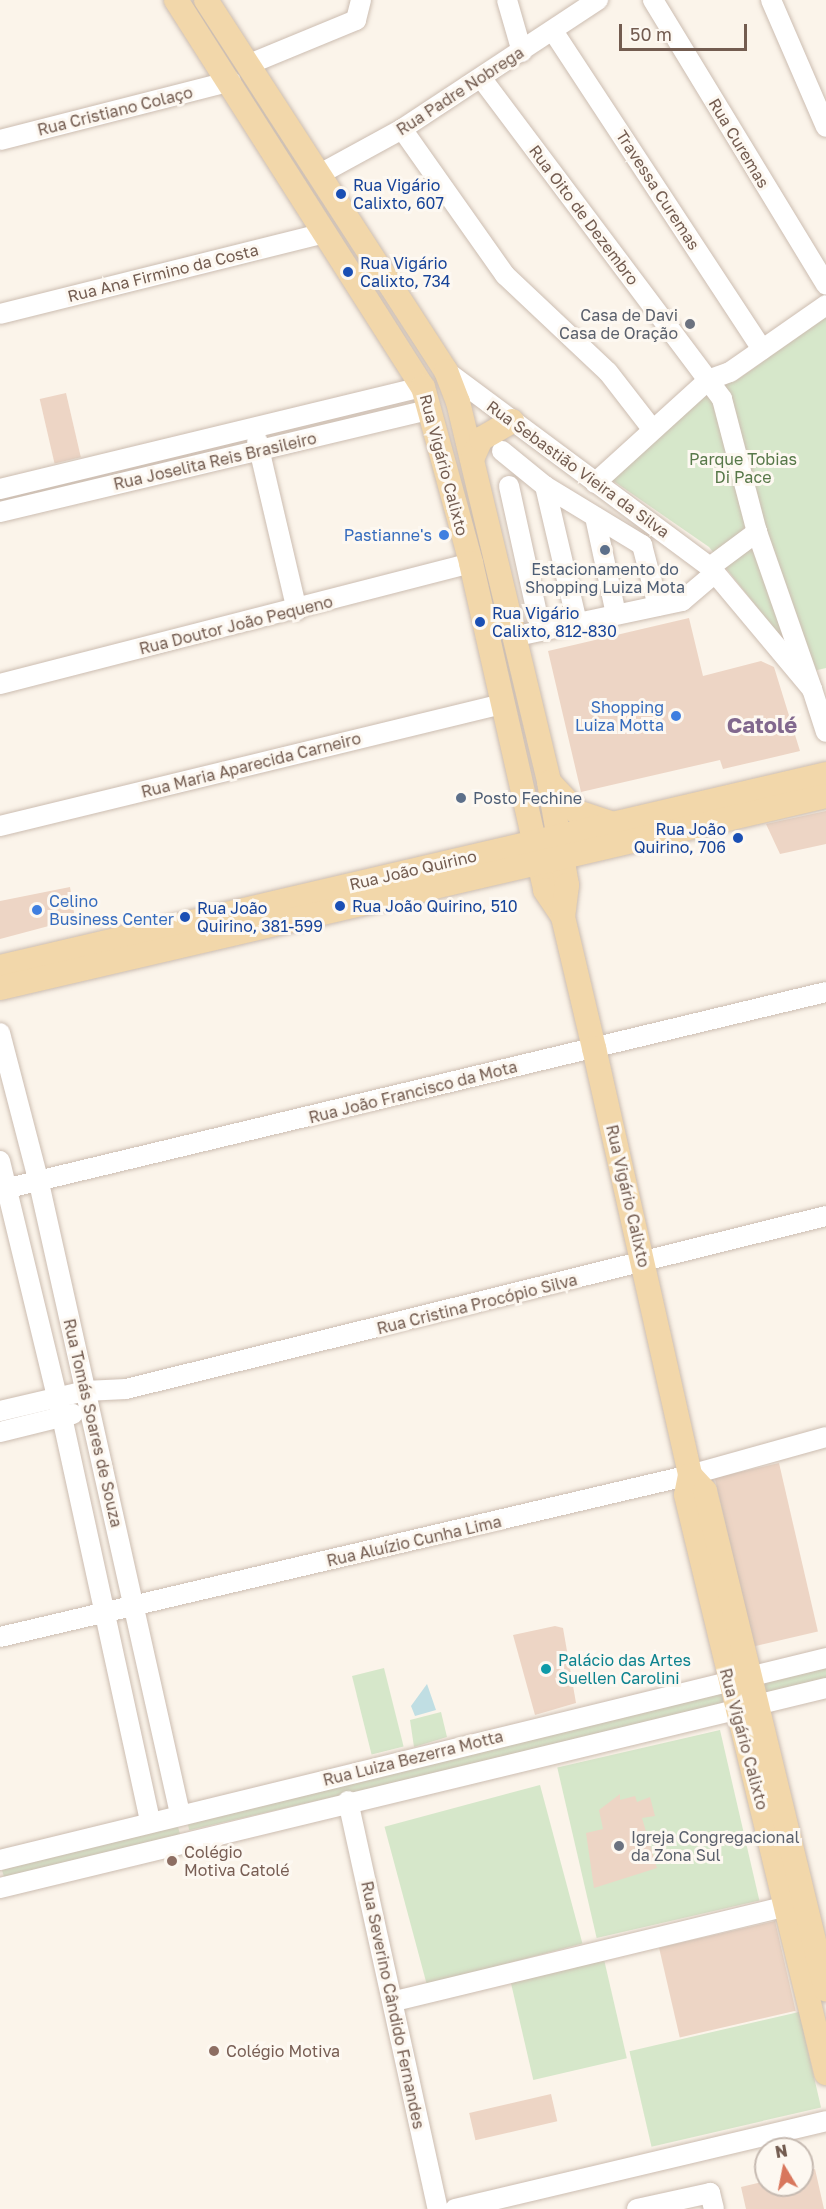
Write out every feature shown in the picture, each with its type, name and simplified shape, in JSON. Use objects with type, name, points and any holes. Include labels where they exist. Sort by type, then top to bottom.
[{"type":"main road","name":"Rua Vigário Calixto","points":[[176,0],[239,73],[318,175],[446,371],[473,457],[517,636],[549,782],[561,848],[562,917],[644,1264],[690,1475],[686,1495],[740,1680],[795,1904],[826,2073]]},
{"type":"main road","name":"Rua Vigário Calixto","points":[[206,0],[239,73],[325,233],[423,387],[471,563],[545,890],[562,917]]},
{"type":"main road","points":[[473,457],[481,439],[512,421]]},
{"type":"main road","name":"Rua João Quirino","points":[[561,848],[614,824],[826,774]]},
{"type":"main road","points":[[549,782],[577,812],[614,824]]},
{"type":"main road","name":"Rua João Quirino","points":[[0,967],[536,853],[826,796]]},
{"type":"main road","name":"Rua João Quirino","points":[[0,988],[536,853]]},
{"type":"main road","name":"Rua Vigário Calixto","points":[[795,1904],[826,1990]]},
{"type":"street","name":"Rua Cristiano Colaço","points":[[0,140],[239,73],[356,20],[361,0]]},
{"type":"street","points":[[507,0],[522,52]]},
{"type":"street","name":"Rua Padre Nobrega","points":[[318,175],[402,129],[482,79],[598,0]]},
{"type":"street","name":"Rua Curemas","points":[[653,0],[826,285]]},
{"type":"street","points":[[771,0],[826,128]]},
{"type":"street","name":"Travessa Curemas","points":[[553,31],[762,349]]},
{"type":"street","name":"Rua Oito de Dezembro","points":[[482,79],[708,380],[728,413],[758,532],[812,689]]},
{"type":"street","points":[[402,129],[505,274],[608,372],[652,429]]},
{"type":"street","name":"Rua Ana Firmino da Costa","points":[[0,314],[325,233]]},
{"type":"street","points":[[595,483],[708,380],[762,349],[826,305]]},
{"type":"street","name":"Rua Sebastião Vieira da Silva","points":[[446,371],[713,570],[812,689],[826,732]]},
{"type":"street","name":"Rua Joselita Reis Brasileiro","points":[[0,489],[254,430],[423,387]]},
{"type":"street","name":"Rua Joselita Reis Brasileiro","points":[[0,512],[429,410]]},
{"type":"street","points":[[254,430],[261,451],[297,610]]},
{"type":"street","points":[[502,451],[545,486],[642,545],[658,606]]},
{"type":"street","points":[[509,486],[541,631]]},
{"type":"street","points":[[545,486],[577,622]]},
{"type":"street","points":[[595,517],[616,614]]},
{"type":"street","points":[[517,636],[691,598],[713,570],[758,532]]},
{"type":"street","name":"Rua Doutor João Pequeno","points":[[0,684],[297,610],[471,563]]},
{"type":"street","name":"Rua Maria Aparecida Carneiro","points":[[0,826],[502,704]]},
{"type":"street","name":"Rua João Francisco da Mota","points":[[3,1189],[39,1183],[826,992]]},
{"type":"street","name":"Rua Tomás Soares de Souza","points":[[0,1034],[39,1183],[136,1607],[180,1814]]},
{"type":"street","name":"Rua Tomás Soares de Souza","points":[[0,1161],[3,1189],[58,1397],[150,1822]]},
{"type":"street","name":"Rua Cristina Procópio Silva","points":[[0,1411],[85,1390],[126,1389],[644,1264],[826,1216]]},
{"type":"street","name":"Rua Cristina Procópio Silva","points":[[0,1432],[90,1410],[126,1389]]},
{"type":"street","name":"Rua Aluízio Cunha Lima","points":[[0,1637],[136,1607],[690,1475],[826,1437]]},
{"type":"street","name":"Rua Luiza Bezerra Motta","points":[[0,1860],[180,1814],[826,1658]]},
{"type":"street","name":"Rua Luiza Bezerra Motta","points":[[0,1888],[348,1801],[826,1688]]},
{"type":"street","points":[[585,1717],[590,1744]]},
{"type":"street","name":"Rua Severino Cândido Fernandes","points":[[348,1801],[395,2001],[438,2209]]},
{"type":"street","points":[[395,2001],[795,1904]]},
{"type":"street","points":[[455,2209],[826,2121]]},
{"type":"street","points":[[637,2209],[710,2193],[714,2209]]},
{"type":"green space","name":"Parque Tobias Di Pace","points":[[826,317],[826,668],[809,672],[709,547],[612,480],[707,388],[737,380]]},
{"type":"green space","points":[[826,1662],[826,1683],[760,1699],[756,1681]]},
{"type":"green space","points":[[384,1668],[404,1747],[372,1755],[352,1676]]},
{"type":"green space","points":[[725,1688],[729,1706],[189,1830],[185,1813]]},
{"type":"green space","points":[[441,1712],[447,1737],[414,1747],[410,1720]]},
{"type":"green space","points":[[720,1730],[759,1901],[597,1938],[557,1768]]},
{"type":"green space","points":[[540,1785],[582,1943],[427,1985],[384,1827]]},
{"type":"green space","points":[[176,1820],[181,1837],[7,1887],[2,1870]]},
{"type":"green space","points":[[603,1955],[627,2058],[533,2080],[509,1977]]},
{"type":"green space","points":[[799,2012],[821,2107],[652,2147],[629,2051]]},
{"type":"water","points":[[427,1684],[436,1710],[415,1716],[411,1706]]},
{"type":"building","points":[[66,393],[81,457],[55,463],[40,399]]},
{"type":"building","name":"Shopping Luiza Motta","points":[[689,618],[703,676],[761,661],[774,667],[800,751],[723,769],[720,760],[581,792],[548,651]]},
{"type":"building","points":[[826,811],[826,844],[780,854],[766,824]]},
{"type":"building","name":"Celino Business Center","points":[[70,887],[75,919],[0,939],[0,901]]},
{"type":"building","points":[[779,1463],[818,1632],[754,1646],[715,1478]]},
{"type":"building","name":"Palácio das Artes Suellen Carolini","points":[[555,1626],[563,1628],[576,1703],[535,1715],[513,1635]]},
{"type":"building","name":"Igreja Congregacional da Zona Sul","points":[[620,1794],[620,1800],[635,1796],[637,1802],[650,1797],[655,1816],[642,1818],[657,1868],[594,1888],[586,1833],[603,1829],[599,1810]]},
{"type":"building","points":[[775,1921],[796,2011],[680,2037],[659,1948]]},
{"type":"building","points":[[551,2094],[557,2121],[475,2140],[469,2113]]},
{"type":"building","points":[[814,2169],[824,2209],[746,2209],[741,2187],[754,2184],[754,2197],[814,2197]]},
{"type":"place","name":"Rua Vigário Calixto, 607","points":[[341,194]]},
{"type":"place","name":"Rua Vigário Calixto, 734","points":[[348,272]]},
{"type":"place","name":"Casa de Davi Casa de Oração","points":[[690,324]]},
{"type":"place","name":"Pastianne's","points":[[444,535]]},
{"type":"place","name":"Estacionamento do Shopping Luiza Mota","points":[[605,550]]},
{"type":"place","name":"Rua Vigário Calixto, 812-830","points":[[480,622]]},
{"type":"place","name":"Shopping Luiza Motta","points":[[676,716]]},
{"type":"place","name":"Posto Fechine","points":[[461,798]]},
{"type":"place","name":"Rua João Quirino, 706","points":[[738,838]]},
{"type":"place","name":"Rua João Quirino, 510","points":[[340,906]]},
{"type":"place","name":"Celino Business Center","points":[[37,910]]},
{"type":"place","name":"Rua João Quirino, 381-599","points":[[185,917]]},
{"type":"place","name":"Palácio das Artes Suellen Carolini","points":[[546,1669]]},
{"type":"place","name":"Igreja Congregacional da Zona Sul","points":[[619,1846]]},
{"type":"place","name":"Colégio Motiva Catolé","points":[[172,1861]]},
{"type":"place","name":"Colégio Motiva","points":[[214,2051]]},
{"type":"district","name":"Catolé","points":[[762,725]]}]
